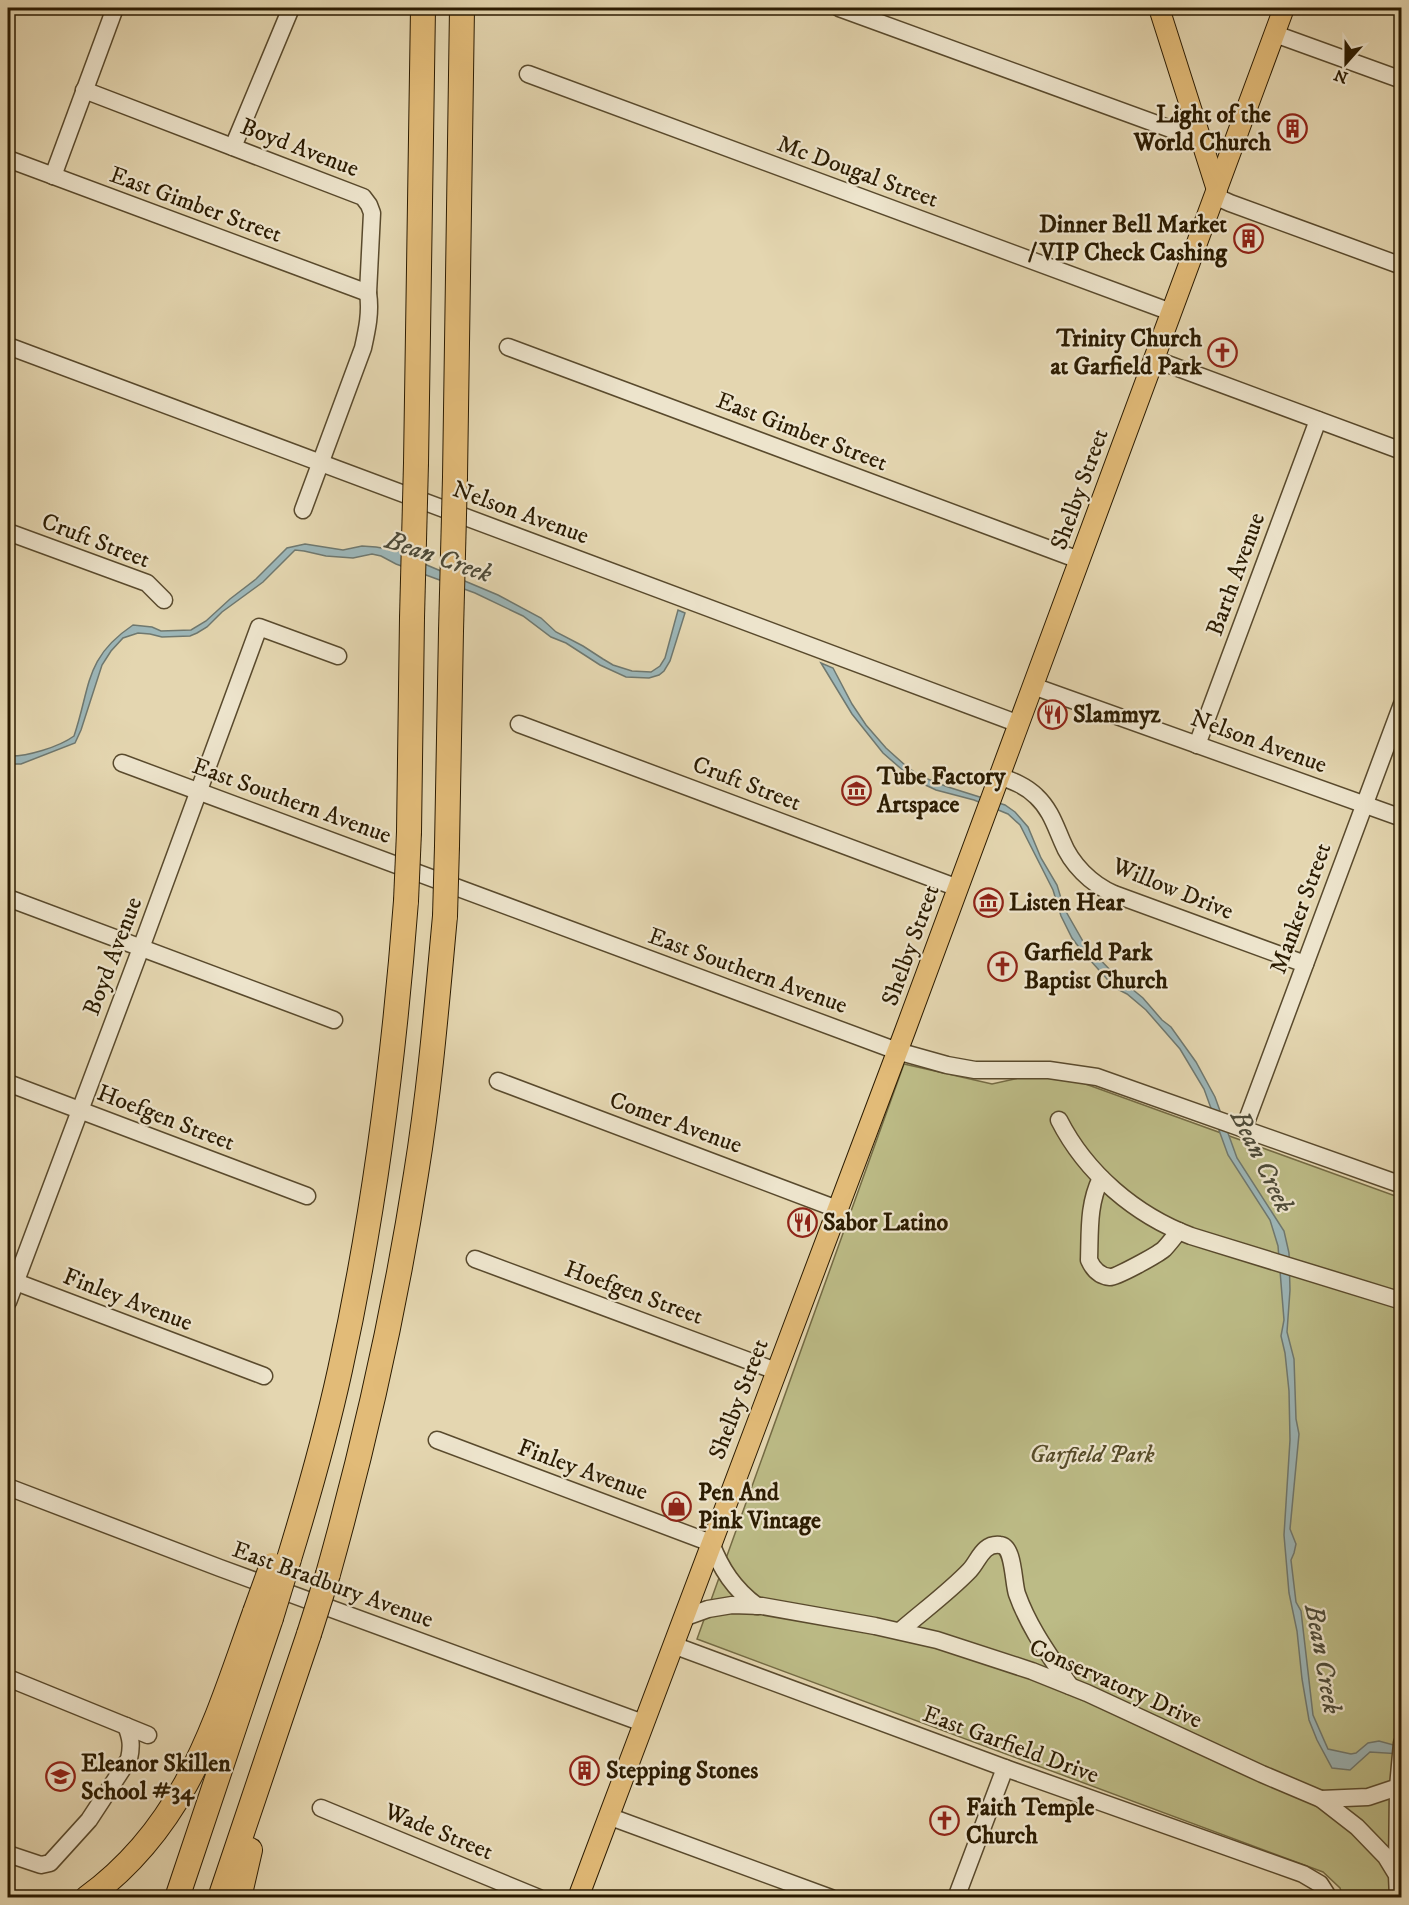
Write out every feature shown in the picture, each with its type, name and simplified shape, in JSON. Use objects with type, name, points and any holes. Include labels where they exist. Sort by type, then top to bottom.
[{"type":"highway","points":[[177,1898],[263,1615],[281,1560],[310,1491],[331,1410],[356,1288],[384,1118],[406,901],[409,832],[423,8]]},
{"type":"highway","points":[[220,1898],[294,1681],[328,1574],[348,1501],[373,1399],[413,1194],[434,1041],[445,916],[447,846],[462,8]]},
{"type":"highway","points":[[87,1898],[142,1848],[180,1796],[199,1759],[263,1615]]},
{"type":"highway","points":[[239,1898],[294,1681]]},
{"type":"main road","points":[[1159,8],[1217,190]]},
{"type":"main road","name":"Shelby Street","points":[[578,1898],[958,888],[1284,8]]},
{"type":"street","points":[[53,176],[115,8]]},
{"type":"street","points":[[232,147],[291,8]]},
{"type":"street","points":[[839,8],[1201,141]]},
{"type":"street","points":[[1275,34],[1401,80]]},
{"type":"street","name":"Mc Dougal Street","points":[[528,74],[1172,312]]},
{"type":"street","name":"Boyd Avenue","points":[[84,90],[363,197],[369,205],[372,213],[368,329],[303,510]]},
{"type":"street","name":"East Gimber Street","points":[[8,159],[368,293]]},
{"type":"street","points":[[1217,190],[1220,198],[1230,203],[1401,266]]},
{"type":"street","name":"Nelson Avenue","points":[[8,345],[320,464],[1019,724]]},
{"type":"street","name":"East Gimber Street","points":[[508,346],[1079,560]]},
{"type":"street","points":[[1154,359],[1401,451]]},
{"type":"street","name":"Barth Avenue","points":[[1197,745],[1318,420]]},
{"type":"street","name":"Cruft Street","points":[[8,532],[147,584],[164,600]]},
{"type":"street","name":"Boyd Avenue","points":[[8,1302],[11,1280],[80,1110],[259,627],[338,656]]},
{"type":"street","name":"Nelson Avenue","points":[[1033,686],[1401,818]]},
{"type":"street","name":"Manker Street","points":[[1238,1126],[1305,964],[1401,704]]},
{"type":"street","name":"Cruft Street","points":[[519,724],[958,888]]},
{"type":"street","name":"East Southern Avenue","points":[[122,763],[897,1051],[975,1070],[1049,1070],[1082,1073],[1401,1185]]},
{"type":"street","name":"Willow Drive","points":[[997,781],[1025,788],[1040,800],[1049,812],[1070,857],[1095,884],[1114,894],[1305,964]]},
{"type":"street","points":[[8,898],[333,1020]]},
{"type":"street","name":"Comer Avenue","points":[[498,1081],[837,1209]]},
{"type":"street","name":"Hoefgen Street","points":[[8,1083],[307,1196]]},
{"type":"street","points":[[1059,1120],[1079,1153],[1101,1178],[1156,1220],[1179,1231],[1401,1301]]},
{"type":"street","points":[[1101,1178],[1093,1193],[1090,1228],[1089,1260],[1098,1273],[1111,1277],[1120,1274],[1164,1249],[1179,1231]]},
{"type":"street","name":"Hoefgen Street","points":[[475,1259],[776,1371]]},
{"type":"street","name":"Finley Avenue","points":[[11,1280],[264,1376]]},
{"type":"street","name":"Finley Avenue","points":[[437,1440],[711,1543]]},
{"type":"street","name":"East Bradbury Avenue","points":[[8,1487],[231,1573],[643,1723]]},
{"type":"street","points":[[711,1543],[726,1575],[742,1595],[757,1606]]},
{"type":"street","points":[[900,1631],[969,1571],[979,1554],[992,1545],[1001,1545],[1007,1548],[1011,1555],[1017,1594],[1032,1628],[1070,1686]]},
{"type":"street","name":"Conservatory Drive","points":[[683,1618],[708,1609],[732,1605],[757,1606],[900,1631],[977,1652],[1032,1671],[1321,1799],[1366,1836],[1386,1857],[1397,1875]]},
{"type":"street","name":"East Garfield Drive","points":[[673,1645],[1005,1768],[1303,1874],[1320,1884],[1329,1896]]},
{"type":"street","points":[[8,1678],[148,1735]]},
{"type":"street","points":[[8,1854],[30,1863],[41,1865],[50,1863],[89,1820],[129,1759],[132,1747],[126,1726]]},
{"type":"street","points":[[1398,1898],[1401,1743]]},
{"type":"street","points":[[957,1898],[1005,1768]]},
{"type":"street","points":[[1321,1799],[1368,1797],[1399,1780]]},
{"type":"street","name":"Wade Street","points":[[321,1808],[539,1898]]},
{"type":"street","points":[[608,1816],[831,1898]]},
{"type":"green space","name":"Garfield Park","points":[[904,1064],[992,1084],[1032,1075],[1080,1082],[1401,1198],[1401,1897],[1343,1897],[1340,1888],[1323,1872],[697,1639]]},
{"type":"water","name":"Bean Creek","points":[[305,544],[343,550],[362,546],[399,551],[403,555],[498,595],[541,618],[556,632],[613,665],[632,671],[651,672],[660,666],[665,658],[678,610],[685,613],[670,661],[664,671],[649,678],[626,677],[551,637],[523,616],[475,593],[396,564],[381,556],[372,554],[353,558],[295,550],[263,582],[197,633],[190,636],[162,637],[138,633],[123,638],[102,665],[75,743],[21,764],[8,764],[8,756],[42,750],[74,736],[97,661],[117,637],[133,625],[152,627],[161,631],[191,630],[206,621],[256,579],[287,548]]},
{"type":"water","name":"Bean Creek","points":[[821,663],[833,668],[866,725],[906,766],[920,776],[1005,805],[1015,812],[1028,827],[1041,858],[1057,885],[1064,908],[1084,943],[1171,1027],[1196,1062],[1215,1097],[1237,1158],[1284,1231],[1289,1253],[1290,1290],[1287,1332],[1294,1359],[1296,1419],[1299,1434],[1290,1529],[1296,1544],[1291,1560],[1296,1602],[1301,1611],[1313,1715],[1328,1749],[1351,1754],[1356,1753],[1368,1743],[1379,1741],[1401,1747],[1401,1754],[1370,1752],[1350,1770],[1332,1768],[1309,1720],[1297,1631],[1289,1593],[1284,1535],[1290,1440],[1289,1391],[1281,1336],[1284,1320],[1278,1246],[1270,1220],[1228,1155],[1204,1089],[1180,1049],[1146,1010],[1127,994],[1115,988],[1072,938],[1061,916],[1053,890],[1020,825],[1008,814],[974,800],[936,790],[906,773],[883,753],[852,714]]},
{"type":"place","name":"Light of the World Church","points":[[1292,128]]},
{"type":"place","name":"Dinner Bell Market / VIP Check Cashing","points":[[1248,238]]},
{"type":"place","name":"Trinity Church at Garfield Park","points":[[1223,352]]},
{"type":"place","name":"Slammyz","points":[[1052,714]]},
{"type":"place","name":"Tube Factory Artspace","points":[[856,790]]},
{"type":"place","name":"Listen Hear","points":[[988,902]]},
{"type":"place","name":"Garfield Park Baptist Church","points":[[1003,966]]},
{"type":"place","name":"Sabor Latino","points":[[802,1222]]},
{"type":"place","name":"Pen And Pink Vintage","points":[[677,1506]]},
{"type":"place","name":"Stepping Stones","points":[[585,1770]]},
{"type":"place","name":"Eleanor Skillen School #34","points":[[60,1777]]},
{"type":"place","name":"Faith Temple Church","points":[[945,1821]]}]
